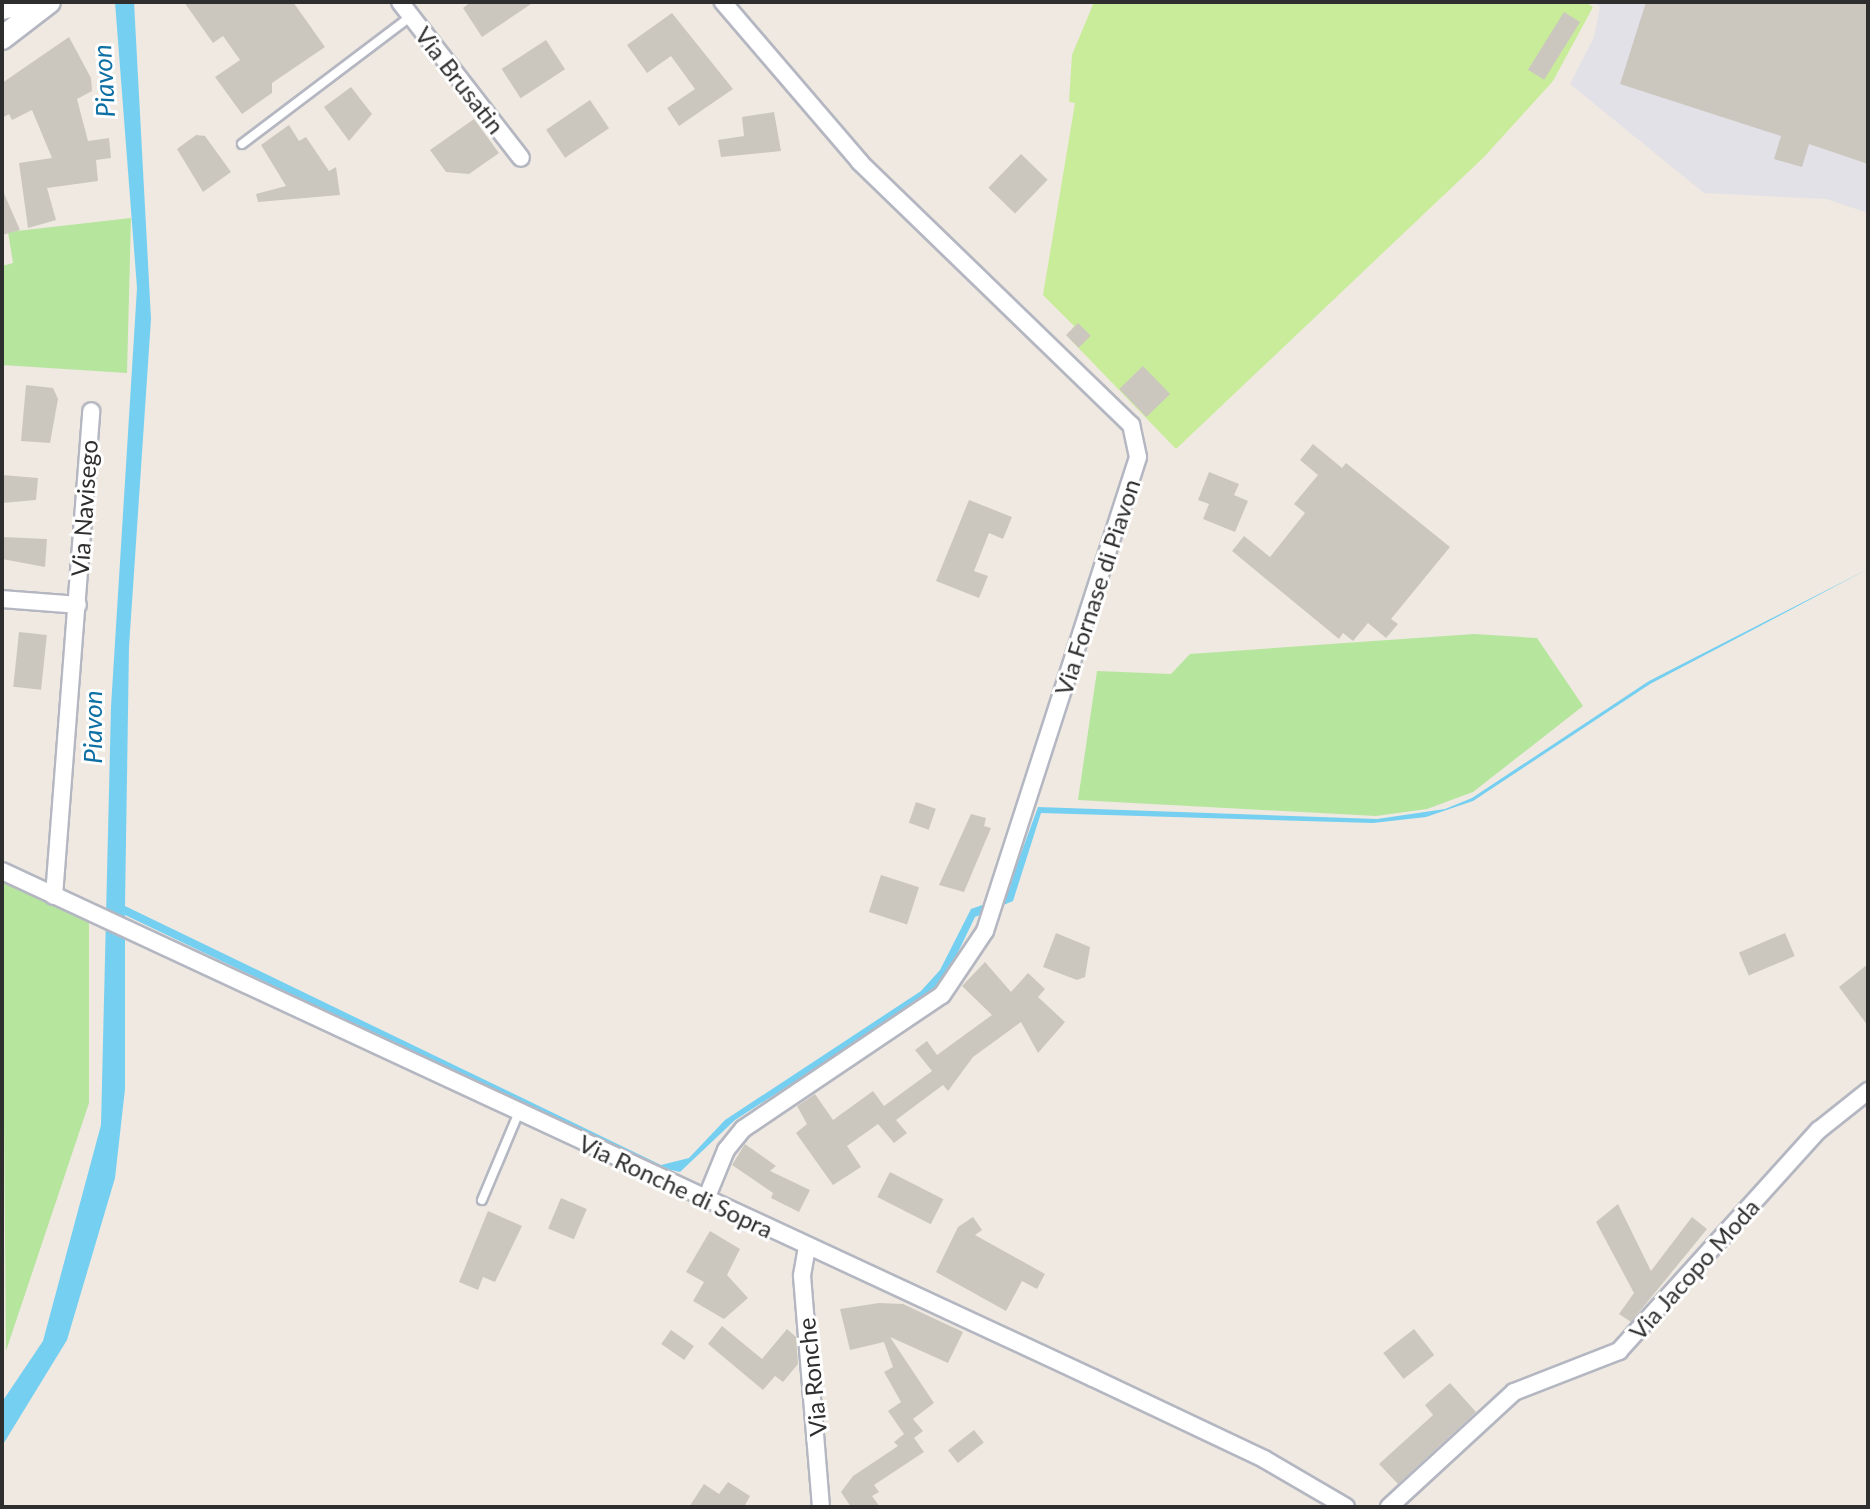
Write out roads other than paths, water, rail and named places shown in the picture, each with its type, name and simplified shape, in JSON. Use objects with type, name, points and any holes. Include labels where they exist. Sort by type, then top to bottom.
[{"type":"main road","points":[[2,8],[27,2]]},
{"type":"main road","points":[[2,38],[49,2]]},
{"type":"street","name":"Via Brusatin","points":[[400,2],[521,158]]},
{"type":"street","name":"Via Fornase di Piavon","points":[[706,1199],[726,1150],[743,1129],[942,995],[979,942],[1138,457],[1131,425],[860,162],[723,2]]},
{"type":"street","name":"Via Navisego","points":[[54,896],[91,411]]},
{"type":"street","name":"Via Navisego","points":[[2,599],[78,605]]},
{"type":"street","name":"Via Ronche di Sopra","points":[[2,871],[1264,1459],[1346,1507]]},
{"type":"street","name":"Via Jacopo Moda","points":[[1389,1507],[1514,1392],[1619,1351],[1819,1130],[1868,1091]]},
{"type":"street","name":"Via Ronche","points":[[807,1247],[802,1276],[821,1507]]},
{"type":"lane","points":[[242,144],[410,17]]},
{"type":"lane","points":[[482,1200],[519,1112]]},
{"type":"water","points":[[115,2],[134,2],[151,319],[129,647],[125,906],[661,1165],[689,1158],[725,1120],[921,991],[940,970],[971,909],[1005,897],[1038,807],[1377,819],[1445,809],[1472,798],[1649,681],[1868,569],[1650,684],[1473,801],[1426,817],[1373,823],[1041,813],[1013,901],[975,917],[947,975],[928,996],[735,1120],[680,1172],[649,1165],[125,915],[125,1089],[115,1178],[67,1340],[2,1446],[2,1402],[43,1341],[101,1125],[111,707],[137,288]]},
{"type":"water label","name":"Piavon","points":[[104,81]]},
{"type":"water label","name":"Piavon","points":[[93,727]]}]
